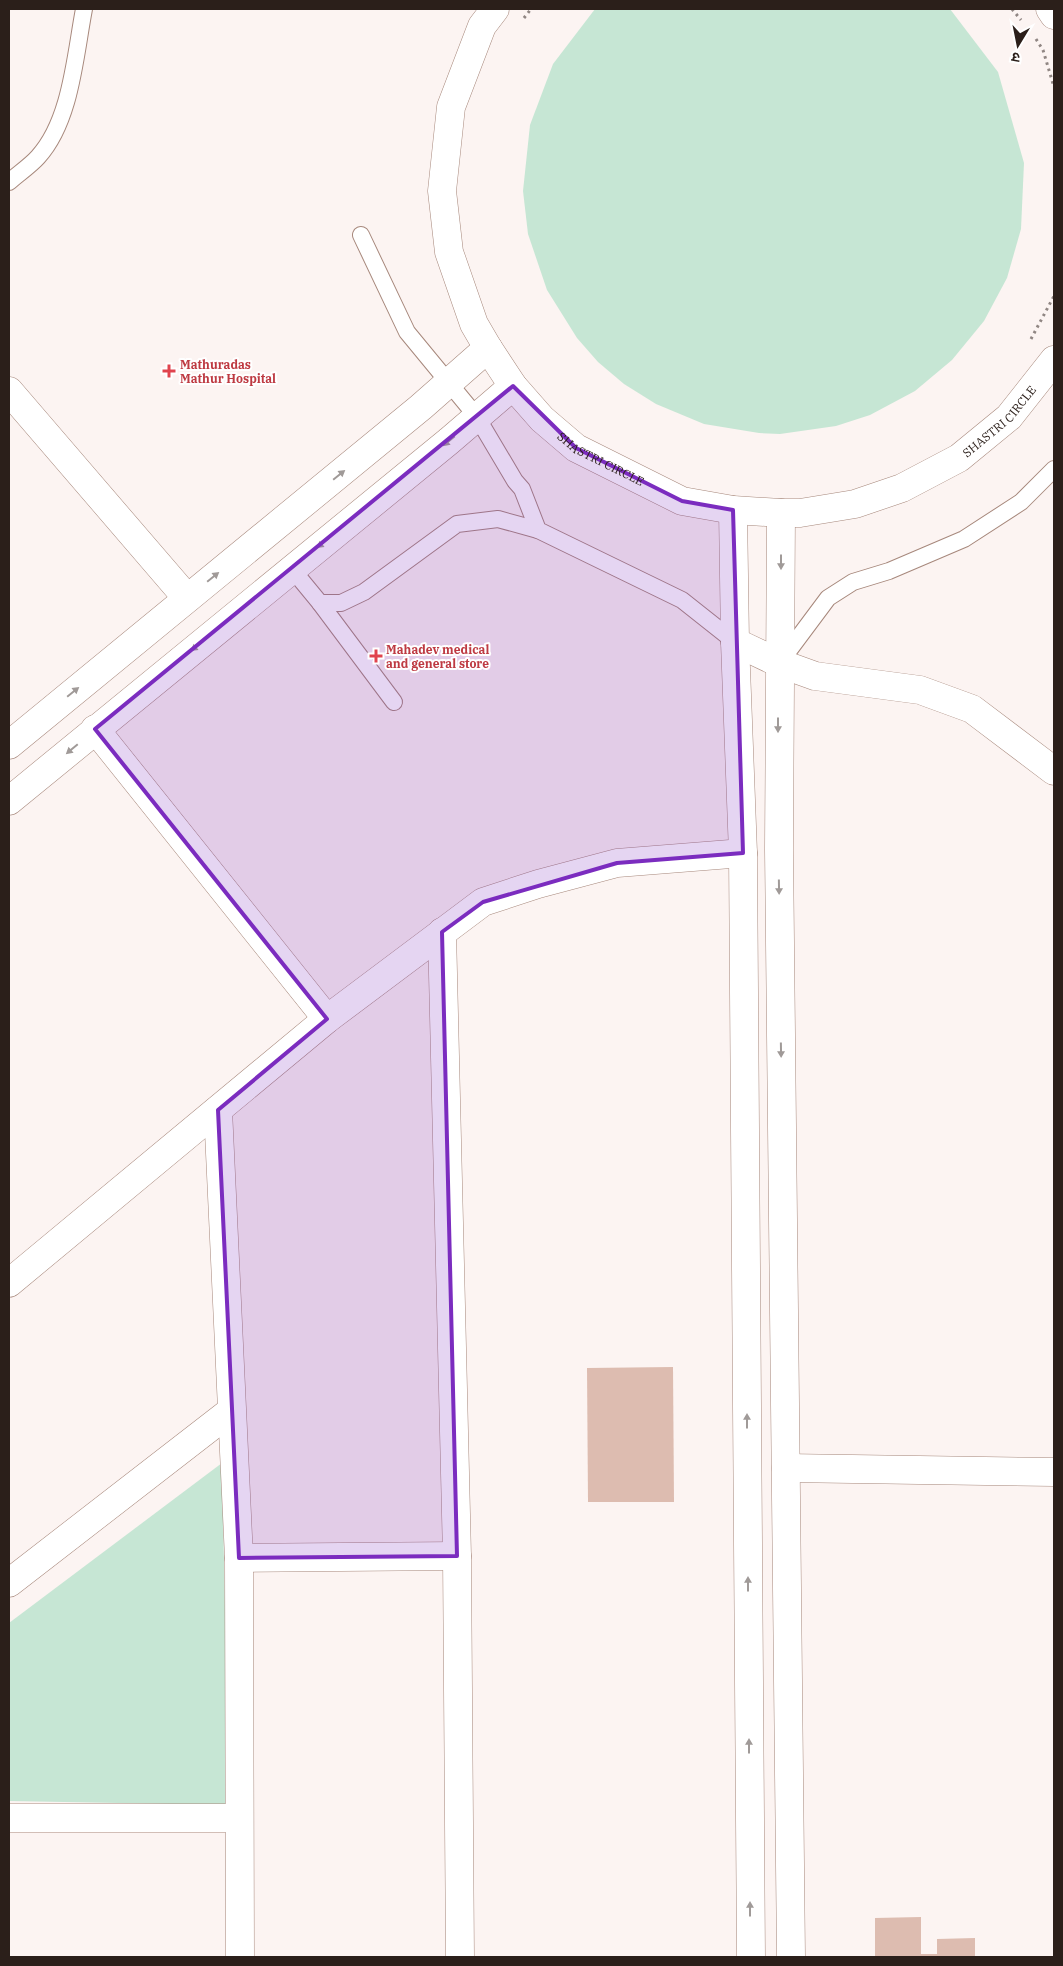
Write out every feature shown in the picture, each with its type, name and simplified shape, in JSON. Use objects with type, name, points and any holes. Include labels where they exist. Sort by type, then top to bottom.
[{"type":"street","name":"SHASTRI CIRCLE","points":[[495,9],[482,26],[451,107],[442,192],[449,252],[474,324],[488,348],[513,386],[542,420],[576,448],[682,500],[733,510],[781,513],[800,513],[855,504],[902,488],[960,458],[1009,417],[1054,360]]},
{"type":"street","points":[[1050,9],[1054,15]]},
{"type":"street","points":[[9,745],[449,384],[488,348]]},
{"type":"street","points":[[9,801],[513,386]]},
{"type":"street","points":[[9,391],[187,598]]},
{"type":"street","points":[[733,510],[735,642],[743,853],[751,1957]]},
{"type":"street","points":[[781,513],[779,850],[791,1957]]},
{"type":"street","points":[[735,642],[779,663],[815,676],[920,690],[972,709],[1054,771]]},
{"type":"street","points":[[96,729],[327,1019]]},
{"type":"street","points":[[9,1283],[327,1019],[483,902],[538,884],[617,863],[743,853]]},
{"type":"street","points":[[442,932],[457,1556],[460,1957]]},
{"type":"street","points":[[218,1110],[238,1558],[240,1957]]},
{"type":"street","points":[[9,1583],[231,1411]]},
{"type":"street","points":[[786,1468],[1054,1472]]},
{"type":"street","points":[[238,1558],[457,1556]]},
{"type":"street","points":[[9,1818],[238,1818]]},
{"type":"lane","points":[[9,182],[38,157],[55,133],[64,113],[84,9]]},
{"type":"lane","points":[[361,235],[407,332],[477,417],[522,489],[538,530]]},
{"type":"lane","points":[[779,663],[828,598],[853,582],[888,571],[964,539],[1022,502],[1054,469]]},
{"type":"lane","points":[[320,603],[341,602],[364,592],[457,524],[498,519],[538,530],[682,600],[735,642]]},
{"type":"lane","points":[[292,569],[320,603],[394,702]]},
{"type":"path","points":[[520,24],[531,9]]},
{"type":"path","points":[[1012,9],[1023,22]]},
{"type":"path","points":[[1033,36],[1044,50],[1054,87]]},
{"type":"path","points":[[1031,340],[1054,296]]},
{"type":"highlighted area","points":[[513,386],[576,448],[682,501],[733,510],[743,853],[617,863],[483,902],[442,932],[457,1556],[239,1558],[218,1110],[327,1019],[95,729]]},
{"type":"green space","points":[[595,9],[950,9],[998,72],[1024,163],[1021,229],[1007,278],[984,321],[952,360],[915,391],[870,415],[836,426],[780,434],[759,433],[704,424],[656,404],[624,384],[598,362],[577,338],[547,290],[528,234],[523,191],[530,125],[553,64]]},
{"type":"green space","points":[[222,1463],[229,1805],[9,1801],[9,1623]]},
{"type":"building","points":[[673,1367],[674,1502],[588,1502],[587,1368]]},
{"type":"building","points":[[921,1917],[921,1954],[937,1954],[937,1939],[975,1938],[975,1957],[875,1957],[875,1918]]},
{"type":"place","name":"Mathuradas Mathur Hospital","points":[[169,371]]},
{"type":"place","name":"Mahadev medical and general store","points":[[376,656]]}]
